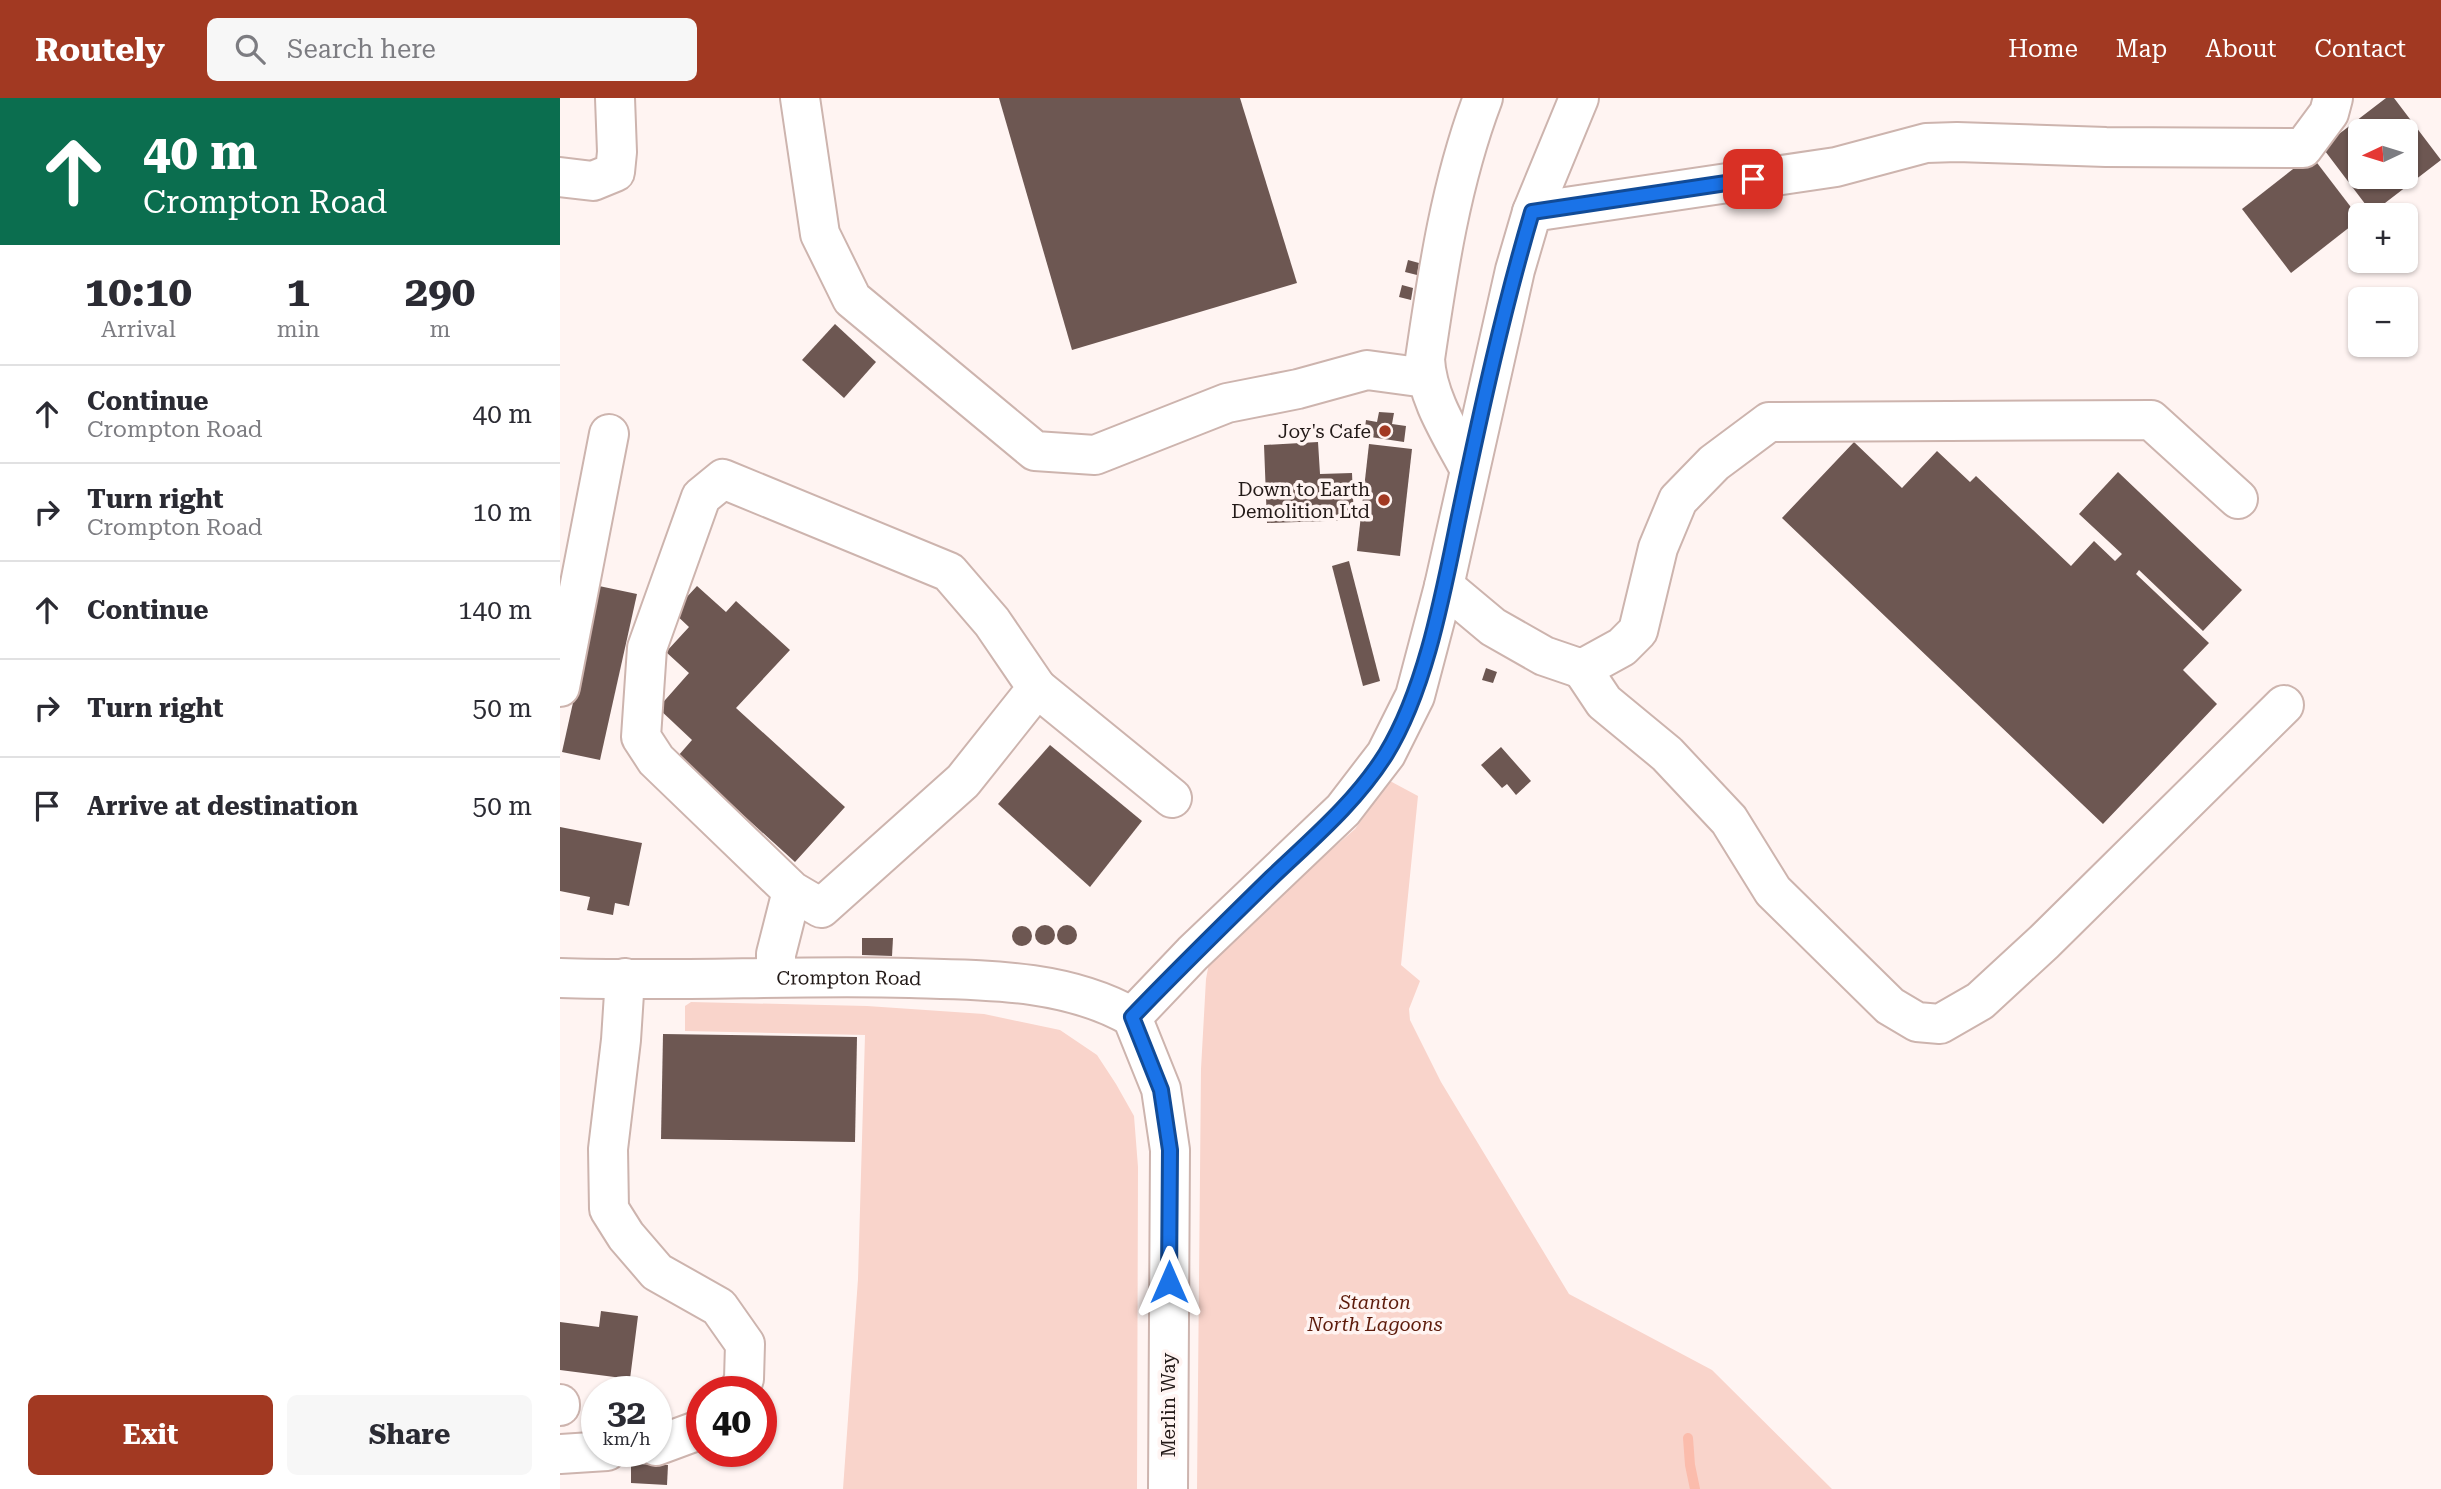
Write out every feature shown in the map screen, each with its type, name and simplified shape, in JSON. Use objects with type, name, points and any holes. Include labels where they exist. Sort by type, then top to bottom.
[{"type":"street","points":[[560,177],[593,181],[615,172],[615,98]]},
{"type":"street","points":[[800,98],[820,234],[852,299],[1035,451],[1095,455],[1227,403],[1298,389],[1367,370],[1426,378]]},
{"type":"street","points":[[1469,468],[1436,404],[1426,378],[1425,359],[1450,208],[1466,142],[1483,98]]},
{"type":"street","points":[[1132,1017],[1193,953],[1343,810],[1386,754],[1415,696],[1444,586],[1515,270],[1532,212],[1579,98]]},
{"type":"street","points":[[1532,212],[1836,167],[1926,143],[2303,148],[2329,113],[2333,98]]},
{"type":"street","points":[[1582,669],[1622,647],[1638,631],[1658,548],[1678,500],[1714,463],[1769,422],[2151,421],[2238,499]]},
{"type":"street","points":[[560,687],[609,434]]},
{"type":"street","points":[[1037,688],[963,781],[821,908],[792,891],[656,760],[641,737],[647,649],[701,497],[723,480],[948,572],[992,622],[1037,688],[1172,798]]},
{"type":"street","points":[[1444,586],[1493,626],[1544,656],[1582,669],[1604,702],[1667,754],[1729,820],[1773,891],[1891,1006],[1917,1022],[1940,1024],[1980,1001],[2044,942],[2284,705]]},
{"type":"street","points":[[776,977],[776,954],[792,891]]},
{"type":"street","name":"Crompton Road","points":[[560,978],[871,977],[970,980],[1016,984],[1095,999],[1132,1017]]},
{"type":"street","points":[[625,978],[621,1040],[608,1149],[609,1209],[626,1236],[657,1272],[719,1307],[745,1344],[744,1376]]},
{"type":"street","name":"Merlin Way","points":[[1132,1017],[1161,1090],[1170,1150],[1168,1489]]},
{"type":"street","points":[[560,1454],[581,1453]]},
{"type":"green space","name":"Stanton North Lagoons","points":[[1390,781],[1418,796],[1401,965],[1420,981],[1409,1009],[1410,1020],[1441,1082],[1569,1294],[1712,1370],[1832,1489],[1197,1489],[1201,1069],[1209,963],[1240,929],[1355,829]]},
{"type":"green space","points":[[691,1002],[867,1006],[984,1014],[1060,1030],[1097,1055],[1134,1116],[1138,1167],[1137,1489],[843,1489],[858,1279],[865,1035],[685,1031],[685,1006]]},
{"type":"building","points":[[999,98],[1240,98],[1297,283],[1072,350]]},
{"type":"building","points":[[2386,98],[2394,98],[2410,119],[2359,119]]},
{"type":"building","points":[[2348,127],[2348,181],[2322,147]]},
{"type":"building","points":[[2418,130],[2441,160],[2418,178]]},
{"type":"building","points":[[2311,155],[2348,203],[2348,228],[2291,273],[2242,209]]},
{"type":"building","points":[[2354,189],[2403,189],[2385,203],[2364,203]]},
{"type":"building","points":[[1408,260],[1419,263],[1417,275],[1405,272]]},
{"type":"building","points":[[1402,285],[1413,288],[1411,300],[1399,297]]},
{"type":"building","points":[[835,324],[876,362],[844,398],[802,360]]},
{"type":"building","name":"Joy's Cafe","points":[[1379,412],[1394,413],[1392,424],[1406,426],[1404,442],[1364,436],[1366,420],[1377,422]]},
{"type":"building","points":[[1318,442],[1320,474],[1352,473],[1354,520],[1267,523],[1264,445]]},
{"type":"building","points":[[1854,442],[1902,488],[1937,451],[1970,482],[1976,476],[2071,566],[2094,541],[2115,561],[2122,554],[2079,514],[2118,472],[2242,590],[2203,631],[2139,570],[2136,574],[2209,643],[2183,670],[2217,704],[2103,824],[1782,518]]},
{"type":"building","name":"Down to Earth Demolition Ltd","points":[[1369,444],[1412,449],[1400,556],[1357,551]]},
{"type":"building","points":[[1349,561],[1380,681],[1363,686],[1332,566]]},
{"type":"building","points":[[599,586],[637,594],[600,760],[562,752]]},
{"type":"building","points":[[697,586],[726,612],[736,601],[790,650],[736,708],[845,807],[795,862],[678,756],[692,740],[658,708],[689,673],[666,652],[689,627],[673,612]]},
{"type":"building","points":[[1486,668],[1497,672],[1493,683],[1482,680]]},
{"type":"building","points":[[1050,745],[1142,821],[1090,887],[998,804]]},
{"type":"building","points":[[1501,747],[1531,781],[1516,795],[1507,784],[1502,788],[1481,765]]},
{"type":"building","points":[[560,827],[642,843],[629,906],[615,903],[613,915],[587,910],[590,897],[560,891]]},
{"type":"building","points":[[1045,925],[1052,928],[1055,935],[1052,942],[1045,945],[1038,942],[1035,935],[1038,928]]},
{"type":"building","points":[[1067,925],[1074,928],[1077,935],[1074,942],[1067,945],[1060,942],[1057,935],[1060,928]]},
{"type":"building","points":[[1022,926],[1029,929],[1032,936],[1029,943],[1022,946],[1015,943],[1012,936],[1015,929]]},
{"type":"building","points":[[862,938],[893,938],[892,956],[862,955]]},
{"type":"building","points":[[663,1034],[857,1037],[855,1142],[661,1139]]},
{"type":"building","points":[[601,1311],[638,1316],[630,1376],[560,1370],[560,1322],[599,1327]]},
{"type":"building","points":[[631,1467],[668,1467],[667,1485],[631,1483]]},
{"type":"waterway","points":[[1688,1438],[1695,1489]]},
{"type":"place","name":"Joy's Cafe","points":[[1385,431]]},
{"type":"place","name":"Down to Earth Demolition Ltd","points":[[1384,500]]},
{"type":"route","points":[[1169,1282],[1170,1150],[1161,1090],[1132,1017],[1193,953],[1343,810],[1386,754],[1415,696],[1444,586],[1515,270],[1532,212],[1753,179]]}]
